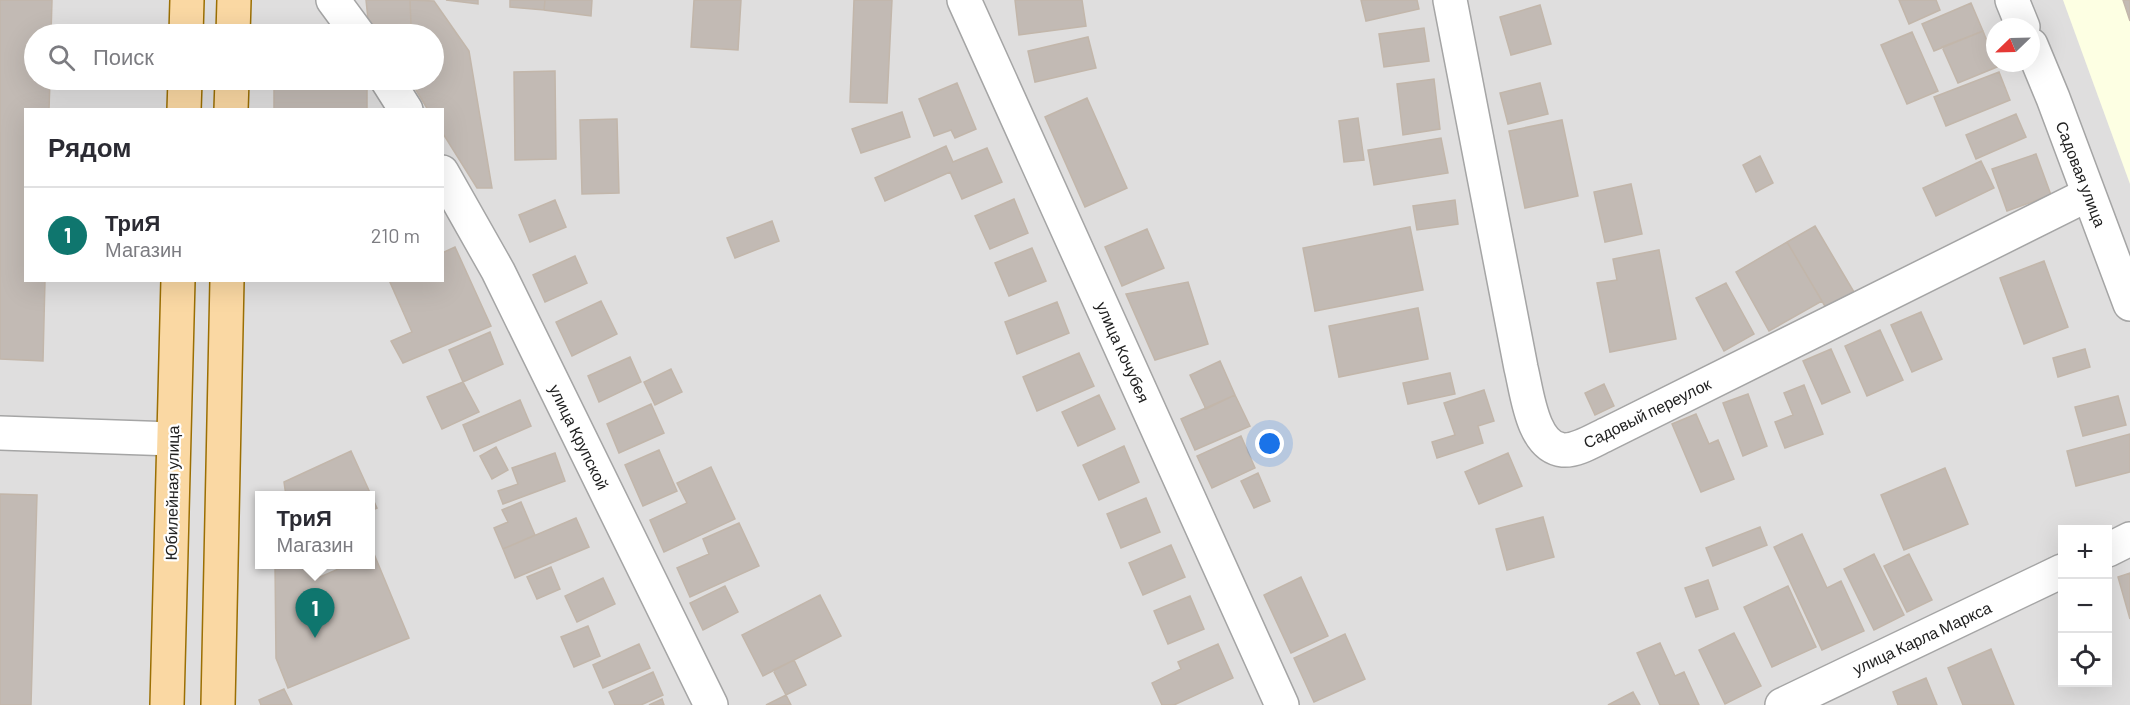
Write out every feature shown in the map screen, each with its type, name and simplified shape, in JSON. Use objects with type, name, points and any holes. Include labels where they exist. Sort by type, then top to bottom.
[{"type":"main road","points":[[186,24],[187,0]]},
{"type":"main road","points":[[233,24],[234,0]]},
{"type":"main road","points":[[184,108],[185,90]]},
{"type":"main road","points":[[231,108],[232,90]]},
{"type":"main road","name":"Юбилейная улица","points":[[167,705],[178,282]]},
{"type":"main road","points":[[218,705],[227,282]]},
{"type":"street","points":[[333,0],[351,24]]},
{"type":"street","name":"улица Кочубея","points":[[964,0],[1282,705]]},
{"type":"street","name":"Садовый переулок","points":[[1450,0],[1521,368],[1535,425],[1543,439],[1555,448],[1564,450],[1576,448],[1606,435],[2089,195]]},
{"type":"street","points":[[2012,0],[2020,18]]},
{"type":"street","name":"Садовая улица","points":[[2040,68],[2130,304]]},
{"type":"street","points":[[393,90],[405,108]]},
{"type":"street","name":"улица Крупской","points":[[444,176],[498,271],[711,705]]},
{"type":"street","points":[[0,433],[173,439]]},
{"type":"street","points":[[2112,548],[2130,539]]},
{"type":"street","name":"улица Карла Маркса","points":[[1782,705],[2058,573]]},
{"type":"shaded area","points":[[0,0],[2130,0],[2130,705],[0,705]]},
{"type":"shaded area","points":[[2063,0],[2130,0],[2130,184]]},
{"type":"building","points":[[0,0],[52,0],[51,24],[24,24],[24,90],[50,90],[49,108],[24,108],[24,282],[45,282],[43,361],[0,359]]},
{"type":"building","points":[[366,0],[410,0],[411,24],[372,24],[368,19]]},
{"type":"building","points":[[410,0],[434,1],[469,51],[492,188],[477,188],[444,135],[444,108],[427,108],[416,90],[444,90],[444,24],[411,24]]},
{"type":"building","points":[[446,0],[478,0],[478,4]]},
{"type":"building","points":[[510,0],[545,0],[544,10],[510,7]]},
{"type":"building","points":[[545,0],[592,0],[591,16],[544,10]]},
{"type":"building","points":[[694,0],[741,0],[738,50],[691,47]]},
{"type":"building","points":[[854,0],[892,0],[887,103],[850,102]]},
{"type":"building","points":[[1015,0],[1082,0],[1086,26],[1019,35]]},
{"type":"building","points":[[1361,0],[1417,0],[1419,9],[1366,21]]},
{"type":"building","points":[[1899,0],[1936,0],[1940,10],[1909,24]]},
{"type":"building","points":[[2123,0],[2130,0],[2130,21]]},
{"type":"building","points":[[1971,3],[1983,31],[1934,51],[1922,24]]},
{"type":"building","points":[[1540,5],[1551,44],[1511,55],[1500,17]]},
{"type":"building","points":[[1424,28],[1429,61],[1384,67],[1379,34]]},
{"type":"building","points":[[1983,31],[1986,39],[1986,72],[1958,83],[1942,47]]},
{"type":"building","points":[[1912,32],[1938,91],[1907,104],[1881,45]]},
{"type":"building","points":[[1088,37],[1096,68],[1035,82],[1028,51]]},
{"type":"building","points":[[555,71],[556,159],[515,160],[514,72]]},
{"type":"building","points":[[1999,72],[2010,100],[1946,126],[1934,97]]},
{"type":"building","points":[[1434,79],[1440,129],[1403,135],[1397,84]]},
{"type":"building","points":[[957,83],[976,129],[955,138],[951,130],[934,136],[919,99]]},
{"type":"building","points":[[1540,83],[1548,114],[1508,124],[1500,93]]},
{"type":"building","points":[[274,90],[367,90],[367,108],[274,108]]},
{"type":"building","points":[[1087,98],[1127,188],[1085,207],[1045,117]]},
{"type":"building","points":[[902,112],[910,137],[861,153],[852,129]]},
{"type":"building","points":[[2016,114],[2026,137],[1976,159],[1966,135]]},
{"type":"building","points":[[1358,118],[1364,160],[1344,162],[1339,121]]},
{"type":"building","points":[[617,119],[619,193],[582,194],[580,120]]},
{"type":"building","points":[[1562,120],[1578,196],[1525,208],[1509,131]]},
{"type":"building","points":[[1441,138],[1448,173],[1374,185],[1368,150]]},
{"type":"building","points":[[946,146],[953,162],[987,148],[1002,182],[962,199],[950,172],[885,201],[875,178]]},
{"type":"building","points":[[2036,154],[2051,195],[2007,211],[1992,169]]},
{"type":"building","points":[[1760,156],[1773,183],[1756,192],[1743,165]]},
{"type":"building","points":[[1981,161],[1994,188],[1936,216],[1923,188]]},
{"type":"building","points":[[1631,184],[1642,234],[1605,242],[1594,192]]},
{"type":"building","points":[[1014,199],[1028,233],[990,249],[975,216]]},
{"type":"building","points":[[555,200],[566,227],[530,242],[519,215]]},
{"type":"building","points":[[1455,200],[1458,224],[1417,230],[1413,206]]},
{"type":"building","points":[[772,221],[779,241],[735,258],[727,238]]},
{"type":"building","points":[[1815,226],[1854,292],[1826,308],[1787,242]]},
{"type":"building","points":[[1410,227],[1423,290],[1315,311],[1303,248]]},
{"type":"building","points":[[1147,229],[1164,268],[1122,286],[1105,247]]},
{"type":"building","points":[[1787,242],[1822,301],[1769,331],[1736,272]]},
{"type":"building","points":[[455,247],[491,326],[403,363],[391,341],[412,332],[390,282],[444,282],[444,252]]},
{"type":"building","points":[[1032,248],[1046,281],[1009,296],[995,263]]},
{"type":"building","points":[[1659,250],[1676,339],[1610,352],[1597,283],[1617,280],[1613,259]]},
{"type":"building","points":[[575,256],[587,283],[545,302],[533,275]]},
{"type":"building","points":[[2044,261],[2068,327],[2024,344],[2000,278]]},
{"type":"building","points":[[1188,282],[1208,344],[1155,360],[1126,294]]},
{"type":"building","points":[[1726,283],[1754,334],[1724,351],[1696,298]]},
{"type":"building","points":[[601,301],[617,334],[572,356],[556,322]]},
{"type":"building","points":[[1057,302],[1069,333],[1017,354],[1005,322]]},
{"type":"building","points":[[1418,308],[1428,359],[1339,377],[1329,326]]},
{"type":"building","points":[[1921,312],[1942,359],[1912,372],[1891,325]]},
{"type":"building","points":[[1880,330],[1903,380],[1867,396],[1845,346]]},
{"type":"building","points":[[490,332],[503,364],[463,382],[449,350]]},
{"type":"building","points":[[1831,349],[1850,392],[1822,404],[1803,361]]},
{"type":"building","points":[[2085,349],[2090,367],[2058,377],[2053,358]]},
{"type":"building","points":[[1079,353],[1094,386],[1037,411],[1023,377]]},
{"type":"building","points":[[630,357],[641,382],[599,402],[588,376]]},
{"type":"building","points":[[1220,361],[1235,395],[1206,409],[1190,375]]},
{"type":"building","points":[[671,369],[682,392],[655,405],[644,382]]},
{"type":"building","points":[[1450,373],[1455,394],[1408,404],[1403,383]]},
{"type":"building","points":[[463,382],[479,412],[442,429],[427,397]]},
{"type":"building","points":[[1604,384],[1614,406],[1595,415],[1585,393]]},
{"type":"building","points":[[1804,385],[1823,434],[1785,448],[1775,422],[1793,415],[1784,393]]},
{"type":"building","points":[[1484,390],[1494,421],[1478,426],[1483,443],[1437,458],[1432,442],[1455,435],[1444,403]]},
{"type":"building","points":[[1748,394],[1767,446],[1743,456],[1723,403]]},
{"type":"building","points":[[1099,395],[1115,429],[1078,446],[1062,412]]},
{"type":"building","points":[[1235,395],[1250,426],[1195,450],[1181,419]]},
{"type":"building","points":[[2118,396],[2126,425],[2083,436],[2075,407]]},
{"type":"building","points":[[520,400],[531,426],[474,451],[463,425]]},
{"type":"building","points":[[651,404],[664,433],[619,453],[607,424]]},
{"type":"building","points":[[1696,414],[1709,444],[1718,440],[1734,479],[1701,492],[1672,424]]},
{"type":"building","points":[[2130,434],[2130,472],[2076,486],[2067,451]]},
{"type":"building","points":[[1241,436],[1255,468],[1212,488],[1197,456]]},
{"type":"building","points":[[1124,446],[1139,482],[1099,500],[1083,465]]},
{"type":"building","points":[[496,447],[508,470],[492,479],[480,456]]},
{"type":"building","points":[[659,450],[677,491],[643,506],[625,465]]},
{"type":"building","points":[[351,451],[369,491],[285,491],[284,482]]},
{"type":"building","points":[[555,453],[565,481],[503,504],[498,491],[518,484],[512,468]]},
{"type":"building","points":[[1508,453],[1522,486],[1479,504],[1465,472]]},
{"type":"building","points":[[711,467],[735,519],[664,552],[650,520],[687,503],[677,483]]},
{"type":"building","points":[[1945,468],[1968,524],[1904,550],[1881,495]]},
{"type":"building","points":[[1258,473],[1270,501],[1254,508],[1241,481]]},
{"type":"building","points":[[0,494],[37,495],[31,705],[0,705]]},
{"type":"building","points":[[1146,498],[1160,532],[1121,548],[1107,514]]},
{"type":"building","points":[[521,502],[535,535],[503,549],[494,528],[508,522],[502,510]]},
{"type":"building","points":[[1543,517],[1554,557],[1507,570],[1496,529]]},
{"type":"building","points":[[576,518],[589,547],[515,578],[503,549]]},
{"type":"building","points":[[739,523],[759,566],[690,597],[677,568],[709,554],[703,539]]},
{"type":"building","points":[[1760,527],[1767,545],[1713,566],[1706,548]]},
{"type":"building","points":[[1802,534],[1827,588],[1841,581],[1864,631],[1822,650],[1774,547]]},
{"type":"building","points":[[1171,545],[1185,577],[1143,595],[1129,563]]},
{"type":"building","points":[[1874,554],[1904,615],[1874,630],[1844,569]]},
{"type":"building","points":[[1909,554],[1932,600],[1907,612],[1884,566]]},
{"type":"building","points":[[375,556],[409,638],[288,688],[276,658],[275,569],[316,569],[320,577],[338,569],[375,569]]},
{"type":"building","points":[[551,567],[560,589],[537,599],[527,577]]},
{"type":"building","points":[[2130,573],[2130,619],[2118,577]]},
{"type":"building","points":[[1301,577],[1328,636],[1291,653],[1264,595]]},
{"type":"building","points":[[603,578],[615,604],[577,622],[565,596]]},
{"type":"building","points":[[1708,580],[1718,609],[1696,617],[1685,588]]},
{"type":"building","points":[[725,586],[738,612],[703,630],[690,603]]},
{"type":"building","points":[[1788,586],[1816,647],[1772,667],[1744,607]]},
{"type":"building","points":[[820,595],[841,636],[763,676],[742,635]]},
{"type":"building","points":[[1190,596],[1204,629],[1168,644],[1154,611]]},
{"type":"building","points":[[588,626],[600,656],[574,667],[561,637]]},
{"type":"building","points":[[1734,633],[1761,686],[1725,704],[1699,650]]},
{"type":"building","points":[[1345,634],[1365,679],[1314,702],[1294,658]]},
{"type":"building","points":[[1660,643],[1675,676],[1684,672],[1699,705],[1660,705],[1637,653]]},
{"type":"building","points":[[639,644],[650,668],[603,688],[593,665]]},
{"type":"building","points":[[1218,644],[1233,678],[1174,705],[1162,705],[1152,683],[1181,669],[1178,662]]},
{"type":"building","points":[[1991,649],[2014,705],[1963,705],[1948,668]]},
{"type":"building","points":[[794,660],[806,685],[786,695],[773,670]]},
{"type":"building","points":[[653,672],[663,695],[641,705],[615,705],[609,692]]},
{"type":"building","points":[[1926,678],[1937,705],[1898,705],[1893,692]]},
{"type":"building","points":[[284,689],[292,705],[261,705],[259,700]]},
{"type":"building","points":[[1633,692],[1640,705],[1608,705]]},
{"type":"building","points":[[786,695],[791,705],[766,705]]},
{"type":"building","points":[[662,699],[664,705],[649,705]]},
{"type":"place","name":"ТриЯ","points":[[315,638]]}]
